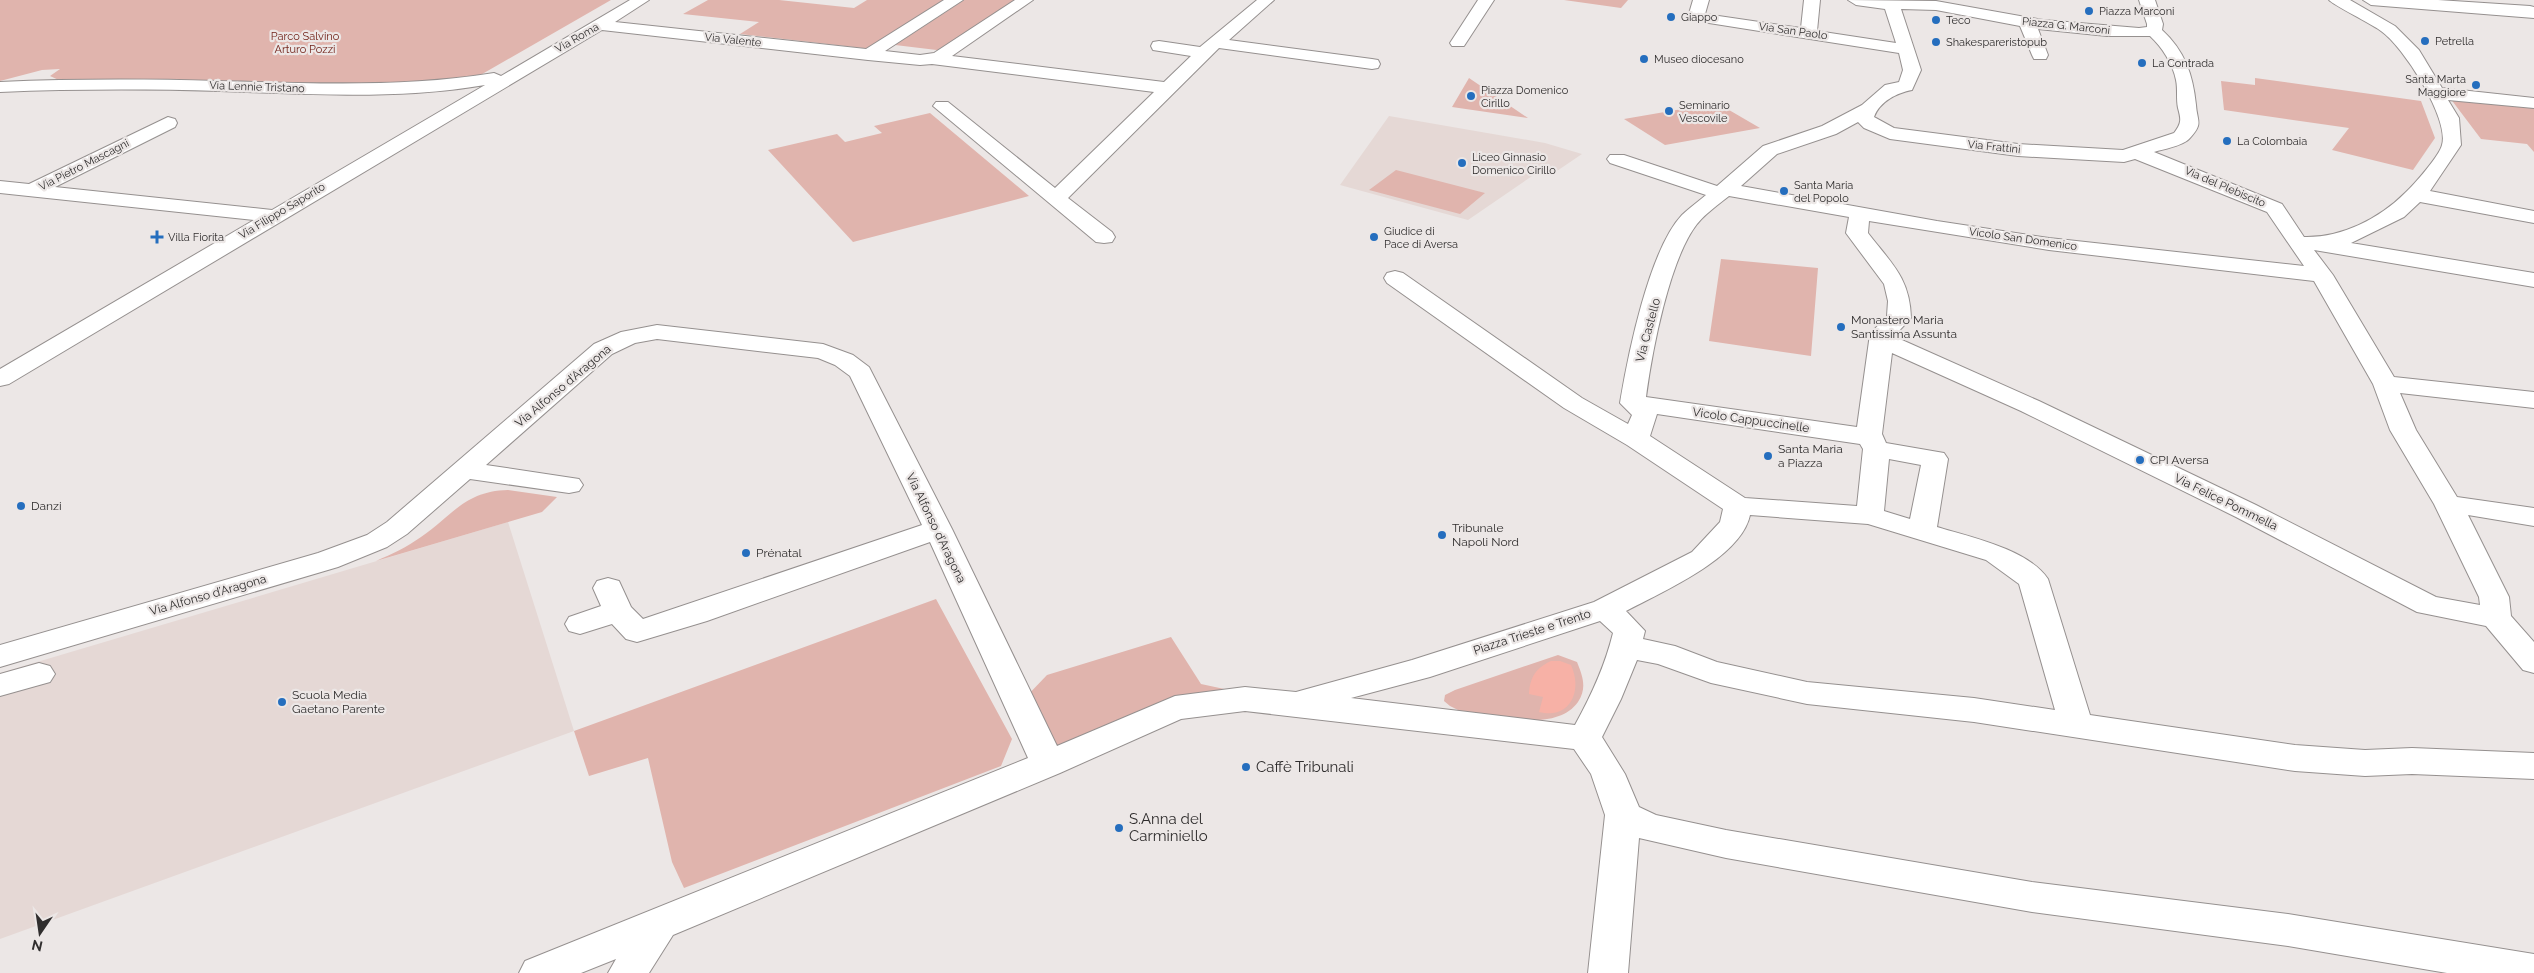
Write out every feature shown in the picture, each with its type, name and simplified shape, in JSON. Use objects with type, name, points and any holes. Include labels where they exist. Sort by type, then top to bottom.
[{"type":"street","name":"Via Roma","points":[[513,75],[641,0]]},
{"type":"street","points":[[868,55],[954,0]]},
{"type":"street","points":[[933,59],[1025,0]]},
{"type":"street","points":[[1056,199],[1209,48],[1266,0]]},
{"type":"street","points":[[1458,43],[1486,0]]},
{"type":"street","name":"Via San Paolo","points":[[1701,0],[1696,17],[1906,49]]},
{"type":"street","points":[[1809,34],[1812,0]]},
{"type":"street","name":"Piazza G. Marconi","points":[[1856,0],[1952,3],[2027,23],[2119,32],[2154,31]]},
{"type":"street","points":[[2135,152],[2181,137],[2189,127],[2191,117],[2187,108],[2185,80],[2175,56],[2164,38],[2154,31],[2155,24],[2147,0]]},
{"type":"street","points":[[2327,244],[2397,213],[2416,195],[2452,145],[2450,118],[2413,54],[2389,29],[2362,12],[2337,0]]},
{"type":"street","points":[[2370,0],[2530,11],[2534,13]]},
{"type":"street","points":[[1896,2],[1906,49]]},
{"type":"street","points":[[2027,23],[2040,55]]},
{"type":"street","name":"Via Valente","points":[[599,25],[868,55],[920,60],[933,59],[1168,88]]},
{"type":"street","points":[[1159,46],[1209,48],[1372,64]]},
{"type":"street","name":"Via Castello","points":[[1633,403],[1641,348],[1673,248],[1689,220],[1770,150],[1829,130],[1868,109],[1891,89],[1906,86],[1912,70],[1906,49]]},
{"type":"street","name":"Via Lennie Tristano","points":[[0,87],[124,83],[323,89],[437,87],[513,75]]},
{"type":"street","name":"Via Filippo Saporito","points":[[0,378],[11,364],[274,216],[513,75]]},
{"type":"street","points":[[2436,93],[2534,104]]},
{"type":"street","points":[[942,106],[1104,238]]},
{"type":"street","name":"Via Frattini","points":[[1868,109],[1865,118],[1871,124],[1890,133],[1946,142],[2080,155],[2124,156],[2135,152]]},
{"type":"street","name":"Via Pietro Mascagni","points":[[0,207],[168,123]]},
{"type":"street","name":"Via del Plebiscito","points":[[2135,152],[2222,184],[2276,208],[2296,243],[2322,275],[2384,384],[2387,398],[2419,460],[2448,504],[2494,597],[2496,618]]},
{"type":"street","name":"Vicolo San Domenico","points":[[1617,159],[1722,191],[2048,244],[2322,275]]},
{"type":"street","points":[[0,188],[274,216]]},
{"type":"street","points":[[2416,195],[2534,217]]},
{"type":"street","points":[[1864,214],[1858,220],[1857,233],[1895,284],[1899,301],[1899,318],[1882,334],[1873,441],[1870,516]]},
{"type":"street","points":[[2296,243],[2327,244],[2388,257],[2534,280]]},
{"type":"street","points":[[1395,278],[1573,403],[1636,439],[1738,506],[1870,516],[1996,554],[2033,579],[2076,725]]},
{"type":"street","name":"Via Alfonso d’Aragona","points":[[0,656],[357,550],[397,528],[603,349],[622,339],[643,333],[677,333],[835,354],[853,365],[860,372],[938,529],[1048,764]]},
{"type":"street","name":"Via Felice Pommella","points":[[1882,334],[1894,345],[2002,393],[2246,511],[2428,605],[2496,618]]},
{"type":"street","points":[[2384,384],[2534,400]]},
{"type":"street","points":[[1633,403],[1645,413],[1636,439]]},
{"type":"street","name":"Vicolo Cappuccinelle","points":[[1633,403],[1862,436],[1935,459],[1922,531]]},
{"type":"street","points":[[466,470],[569,485]]},
{"type":"street","points":[[2448,504],[2534,517]]},
{"type":"street","points":[[1605,609],[1702,558],[1734,524],[1738,506]]},
{"type":"street","points":[[580,624],[613,599],[637,632],[696,614],[938,529]]},
{"type":"street","name":"Piazza Trieste e Trento","points":[[1294,702],[1419,669],[1605,609],[1629,631],[1626,647]]},
{"type":"street","points":[[2496,618],[2534,662]]},
{"type":"street","points":[[1584,738],[1599,712],[1626,647],[1664,654],[1711,672],[1807,693],[1931,704],[2295,758],[2365,763],[2412,760],[2534,766]]},
{"type":"street","points":[[0,685],[39,674]]},
{"type":"street","points":[[539,973],[1048,764],[1175,708],[1245,699],[1294,702],[1584,738],[1604,765],[1618,792],[1624,815],[1611,912],[1608,973]]},
{"type":"street","points":[[1624,815],[1648,826],[1726,844],[2032,897],[2288,930],[2534,971]]},
{"type":"street","points":[[628,973],[660,923]]},
{"type":"shaded area","name":"Liceo Ginnasio Domenico Cirillo","points":[[1389,116],[1545,143],[1582,154],[1551,175],[1538,172],[1468,220],[1340,185]]},
{"type":"shaded area","name":"Scuola Media Gaetano Parente","points":[[508,522],[574,731],[0,939],[0,673]]},
{"type":"shaded area","points":[[1551,661],[1560,661],[1571,665],[1575,684],[1574,693],[1566,708],[1559,712],[1539,712],[1543,697],[1529,694],[1532,678],[1541,667]]},
{"type":"green space","name":"Parco Salvino Arturo Pozzi","points":[[0,0],[611,0],[477,77],[461,81],[328,84],[63,82],[50,76],[60,69],[42,70],[0,81]]},
{"type":"green space","points":[[708,0],[779,0],[854,8],[867,0],[943,0],[871,49],[740,34],[759,22],[683,14]]},
{"type":"green space","points":[[964,0],[1018,0],[945,51],[895,45]]},
{"type":"green space","points":[[1564,0],[1628,0],[1621,8]]},
{"type":"green space","points":[[1469,78],[1528,118],[1452,107]]},
{"type":"green space","points":[[2255,78],[2421,101],[2435,138],[2413,170],[2332,150],[2349,128],[2224,110],[2221,81],[2255,85]]},
{"type":"green space","points":[[2450,98],[2534,107],[2534,152],[2527,144],[2481,139]]},
{"type":"green space","points":[[1717,103],[1760,128],[1665,145],[1624,119]]},
{"type":"green space","points":[[930,113],[1029,196],[853,242],[768,150],[837,134],[845,142],[882,133],[874,126]]},
{"type":"green space","points":[[1396,170],[1485,193],[1460,214],[1369,190]]},
{"type":"green space","points":[[1721,259],[1818,268],[1811,356],[1709,341]]},
{"type":"green space","points":[[508,490],[557,497],[542,512],[376,561],[416,541],[470,500],[493,491]]},
{"type":"green space","points":[[936,599],[1012,739],[1001,766],[684,888],[672,862],[648,758],[589,776],[574,731]]},
{"type":"green space","points":[[1171,637],[1201,684],[1229,690],[1047,751],[1024,699],[1047,675]]},
{"type":"green space","points":[[1558,655],[1577,662],[1582,678],[1581,697],[1568,712],[1540,720],[1523,720],[1460,711],[1444,701],[1445,695],[1455,690]]},
{"type":"place","name":"Piazza Marconi","points":[[2089,11]]},
{"type":"place","name":"Giappo","points":[[1671,17]]},
{"type":"place","name":"Teco","points":[[1936,20]]},
{"type":"place","name":"Petrella","points":[[2425,41]]},
{"type":"place","name":"Shakespareristopub","points":[[1936,42]]},
{"type":"place","name":"Museo diocesano","points":[[1644,59]]},
{"type":"place","name":"La Contrada","points":[[2142,63]]},
{"type":"place","name":"Santa Marta Maggiore","points":[[2476,85]]},
{"type":"place","name":"Piazza Domenico Cirillo","points":[[1471,96]]},
{"type":"place","name":"Seminario Vescovile","points":[[1669,111]]},
{"type":"place","name":"La Colombaia","points":[[2227,141]]},
{"type":"place","name":"Liceo Ginnasio Domenico Cirillo","points":[[1462,163]]},
{"type":"place","name":"Santa Maria del Popolo","points":[[1784,191]]},
{"type":"place","name":"Villa Fiorita","points":[[157,237]]},
{"type":"place","name":"Giudice di Pace di Aversa","points":[[1374,237]]},
{"type":"place","name":"Monastero Maria Santissima Assunta","points":[[1841,327]]},
{"type":"place","name":"Santa Maria a Piazza","points":[[1768,456]]},
{"type":"place","name":"CPI Aversa","points":[[2140,460]]},
{"type":"place","name":"Danzi","points":[[21,506]]},
{"type":"place","name":"Tribunale Napoli Nord","points":[[1442,535]]},
{"type":"place","name":"Prénatal","points":[[746,553]]},
{"type":"place","name":"Scuola Media Gaetano Parente","points":[[282,702]]},
{"type":"place","name":"Caffè Tribunali","points":[[1246,767]]},
{"type":"place","name":"S.Anna del Carminiello","points":[[1119,828]]}]
